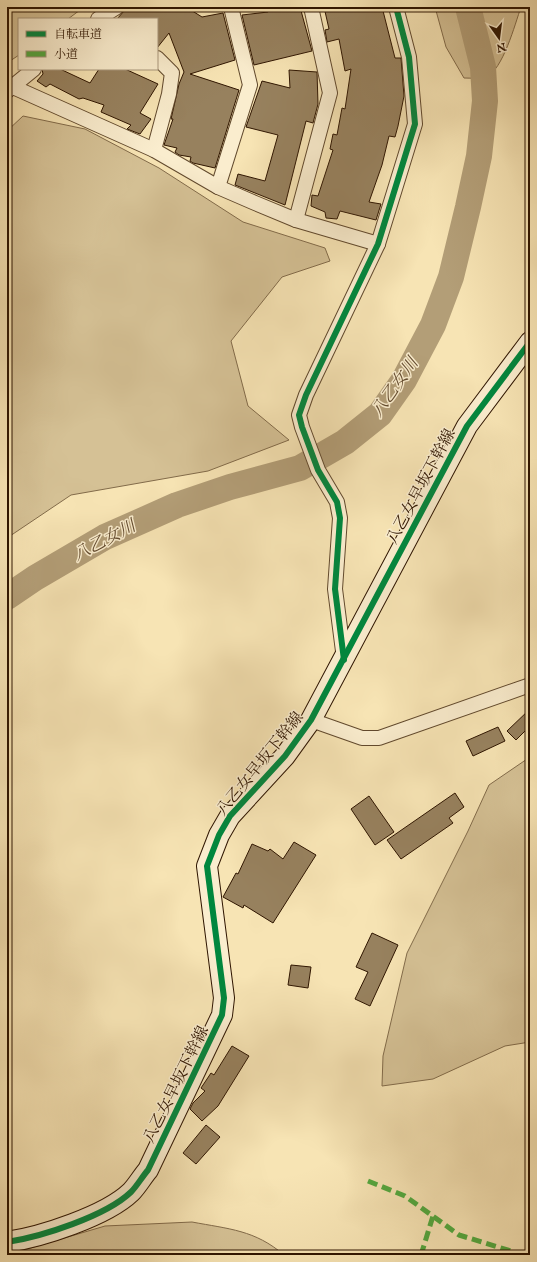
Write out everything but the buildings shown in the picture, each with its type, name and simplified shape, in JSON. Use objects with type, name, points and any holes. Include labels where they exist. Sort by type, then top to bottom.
[{"type":"street","points":[[100,18],[117,7]]},
{"type":"street","points":[[218,187],[250,85],[231,7]]},
{"type":"street","points":[[296,220],[330,93],[311,7]]},
{"type":"street","points":[[344,660],[335,588],[340,518],[337,502],[318,470],[299,415],[306,395],[378,244],[415,124],[409,57],[396,7]]},
{"type":"street","points":[[154,150],[169,94],[172,73],[158,59]]},
{"type":"street","points":[[33,70],[10,89],[154,150],[218,187],[296,220],[378,244]]},
{"type":"street","name":"八乙女早坂下幹線","points":[[7,1242],[41,1235],[111,1206],[131,1192],[148,1170],[222,1015],[224,998],[208,866],[219,835],[230,816],[285,756],[312,720],[467,426],[530,342]]},
{"type":"street","points":[[312,720],[362,738],[379,738],[530,686]]},
{"type":"shaded area","points":[[7,7],[84,7],[69,18],[18,18],[18,56],[7,63]]},
{"type":"shaded area","points":[[435,7],[521,7],[508,46],[498,66],[492,73],[484,78],[464,78],[446,47]]},
{"type":"shaded area","points":[[23,116],[85,129],[159,168],[243,222],[325,248],[330,261],[282,277],[231,341],[248,406],[289,440],[208,471],[71,495],[7,538],[7,131]]},
{"type":"shaded area","points":[[530,757],[530,1042],[505,1046],[433,1079],[382,1086],[383,1056],[407,953],[468,831],[489,785]]},
{"type":"shaded area","points":[[192,1222],[230,1229],[252,1235],[263,1240],[284,1255],[7,1255],[105,1226]]},
{"type":"waterway","name":"八乙女川","points":[[7,597],[35,578],[105,537],[177,505],[230,487],[300,468],[345,442],[380,414],[404,380],[433,325],[451,277],[468,207],[479,156],[485,101],[483,67],[468,7]]},
{"type":"marked path","points":[[368,1181],[405,1196],[459,1235],[511,1251],[516,1255]]},
{"type":"marked path","points":[[421,1255],[433,1216]]},
{"type":"cycle path","points":[[344,660],[335,589],[340,518],[337,502],[318,470],[299,415],[306,395],[378,244],[415,124],[409,57],[396,7]]},
{"type":"cycle path","points":[[7,1242],[55,1230],[90,1217],[106,1209],[120,1201],[131,1192],[148,1170],[222,1015],[224,998],[207,866],[219,835],[230,816],[285,756],[311,720],[467,426],[530,342]]}]
